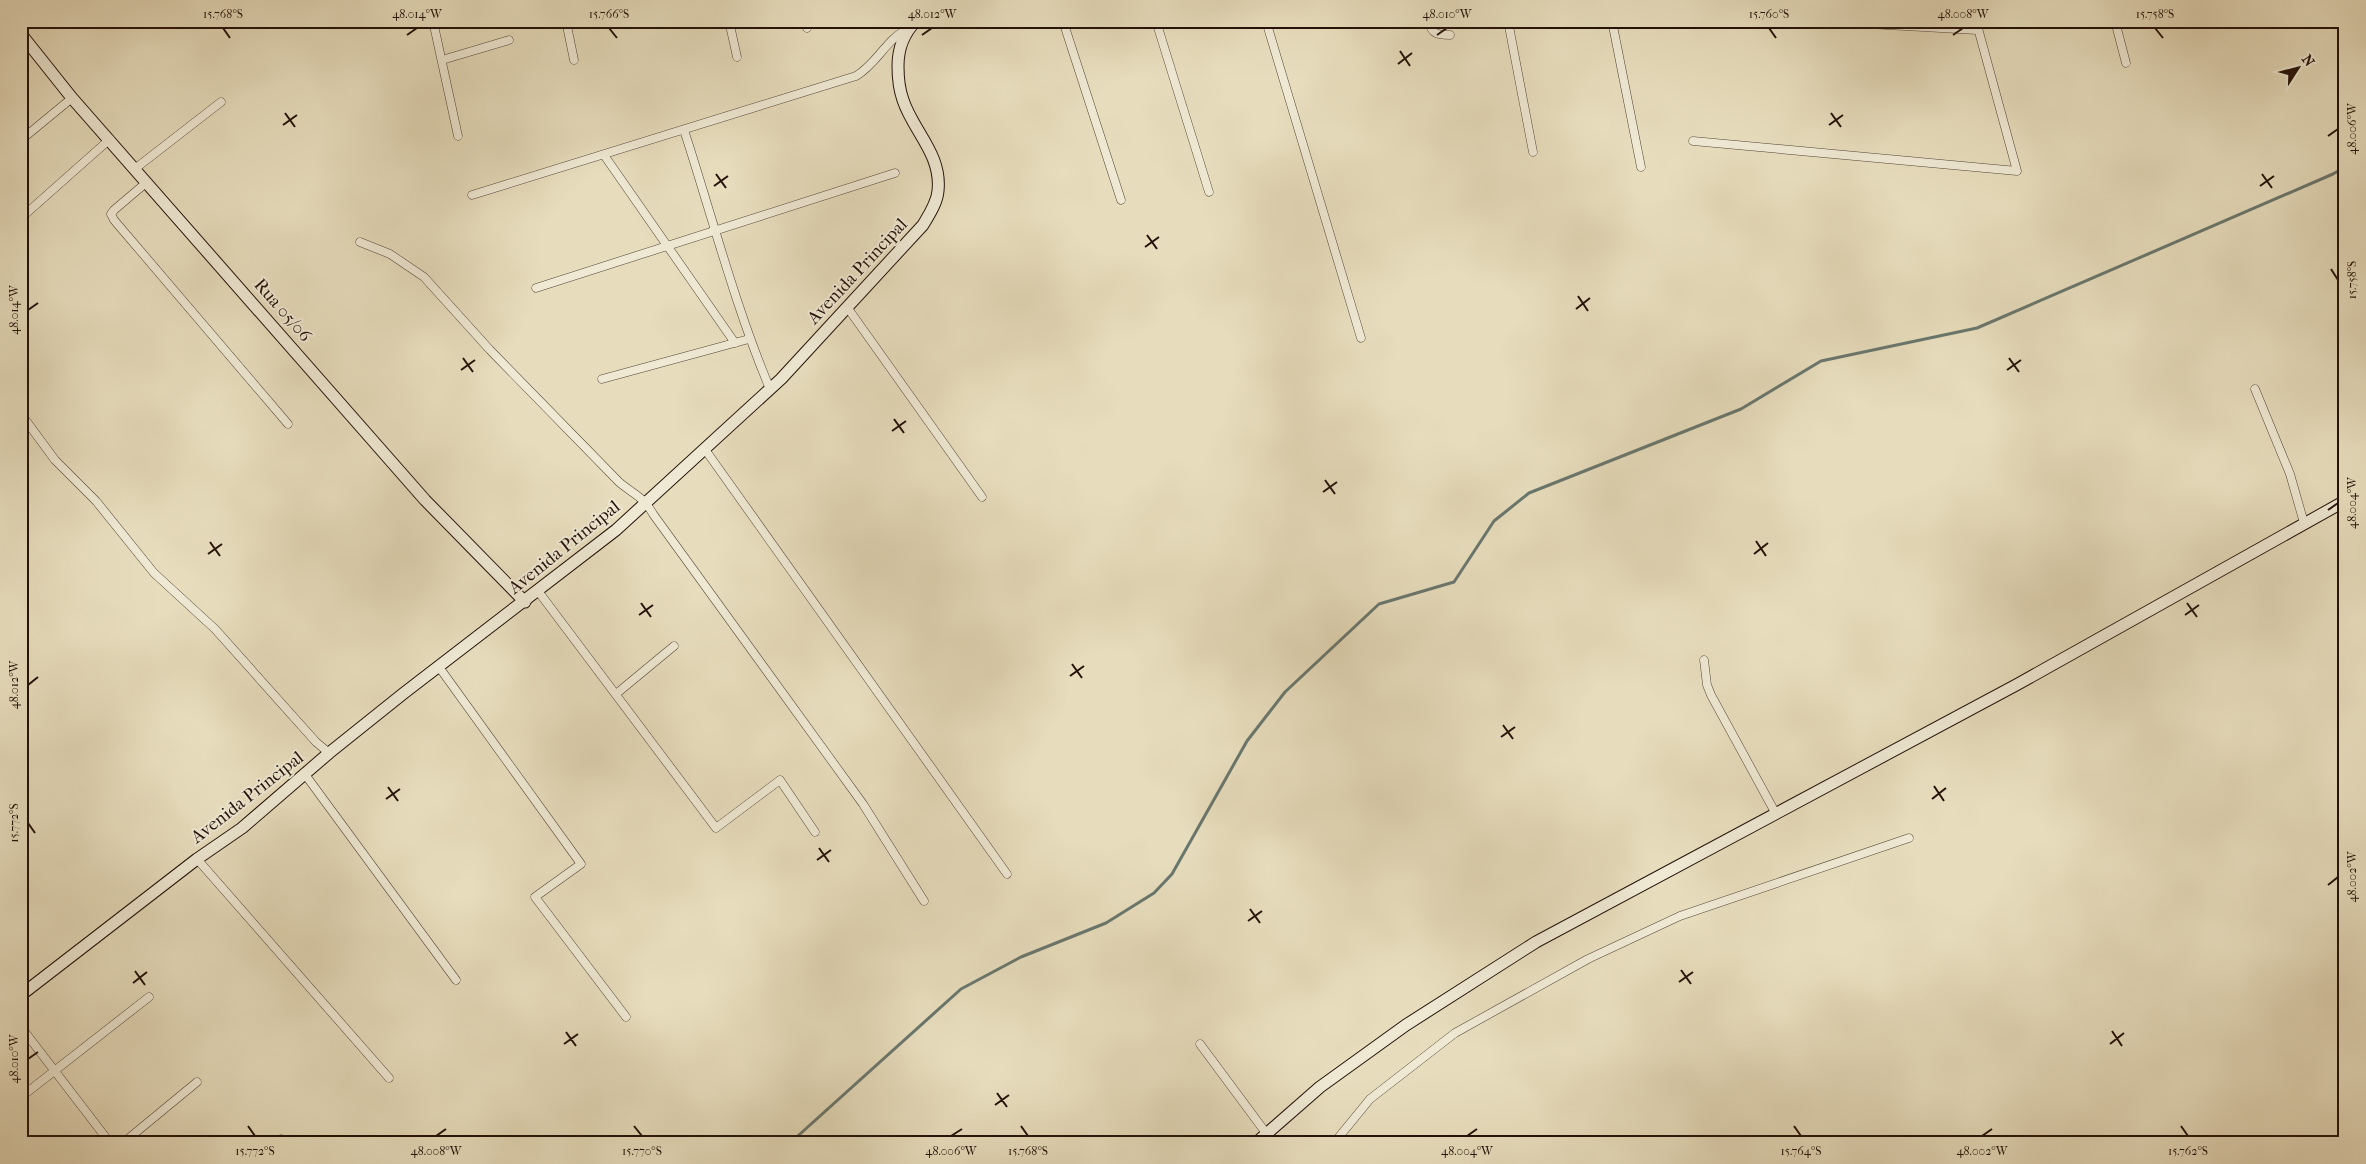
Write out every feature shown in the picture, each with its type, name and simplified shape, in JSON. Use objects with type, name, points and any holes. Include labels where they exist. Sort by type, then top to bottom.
[{"type":"street","points":[[433,21],[458,136]]},
{"type":"street","points":[[566,21],[574,60]]},
{"type":"street","points":[[729,21],[737,57]]},
{"type":"street","points":[[1063,21],[1121,200]]},
{"type":"street","points":[[1156,21],[1209,192]]},
{"type":"street","points":[[1266,21],[1361,338]]},
{"type":"street","points":[[1428,21],[1436,35],[1450,35]]},
{"type":"street","points":[[1508,21],[1534,152]]},
{"type":"street","points":[[1612,21],[1641,167]]},
{"type":"street","points":[[1693,141],[2017,171],[1976,25],[1814,21]]},
{"type":"street","points":[[2115,21],[2126,63]]},
{"type":"street","points":[[472,195],[856,76],[864,71],[898,34],[912,25]]},
{"type":"street","name":"Avenida Principal","points":[[21,995],[197,859],[242,828],[329,753],[616,530],[770,389],[923,225],[931,213],[938,191],[932,155],[924,137],[902,100],[898,82],[898,57],[901,42],[912,25]]},
{"type":"street","name":"Rua 05/06","points":[[21,34],[72,98],[136,168],[425,500],[525,602]]},
{"type":"street","points":[[442,60],[509,40]]},
{"type":"street","points":[[21,140],[72,98]]},
{"type":"street","points":[[136,168],[221,102]]},
{"type":"street","points":[[684,130],[717,231],[749,340],[770,389]]},
{"type":"street","points":[[21,218],[110,139]]},
{"type":"street","points":[[604,155],[735,343]]},
{"type":"street","points":[[536,288],[895,174]]},
{"type":"street","points":[[147,182],[114,210],[111,214],[114,220],[288,424]]},
{"type":"street","points":[[360,242],[390,254],[424,277],[490,350],[619,482],[631,493],[646,502],[652,514],[863,804],[924,901]]},
{"type":"street","points":[[847,307],[982,497]]},
{"type":"street","points":[[602,380],[749,340]]},
{"type":"street","points":[[2255,389],[2290,474],[2304,523]]},
{"type":"street","points":[[21,414],[55,460],[96,501],[154,573],[215,629],[316,742],[329,753]]},
{"type":"street","points":[[704,448],[1007,874]]},
{"type":"street","points":[[1256,1143],[1320,1088],[1406,1025],[1536,942],[2018,684],[2345,501]]},
{"type":"street","points":[[538,591],[716,828],[780,780],[815,832]]},
{"type":"street","points":[[616,694],[674,646]]},
{"type":"street","points":[[1704,660],[1707,685],[1711,695],[1776,814]]},
{"type":"street","points":[[439,667],[581,864],[535,897],[626,1017]]},
{"type":"street","points":[[304,773],[456,980]]},
{"type":"street","points":[[1334,1143],[1370,1100],[1455,1033],[1588,959],[1680,916],[1909,838]]},
{"type":"street","points":[[197,859],[389,1078]]},
{"type":"street","points":[[21,1097],[149,997]]},
{"type":"street","points":[[21,1027],[110,1143]]},
{"type":"street","points":[[1200,1044],[1266,1133]]},
{"type":"street","points":[[122,1143],[197,1082]]},
{"type":"waterway","points":[[790,1143],[961,989],[1021,957],[1106,923],[1154,893],[1172,874],[1247,741],[1285,692],[1379,604],[1454,582],[1494,521],[1529,493],[1741,409],[1821,361],[1977,328],[2333,174],[2345,167]]}]
